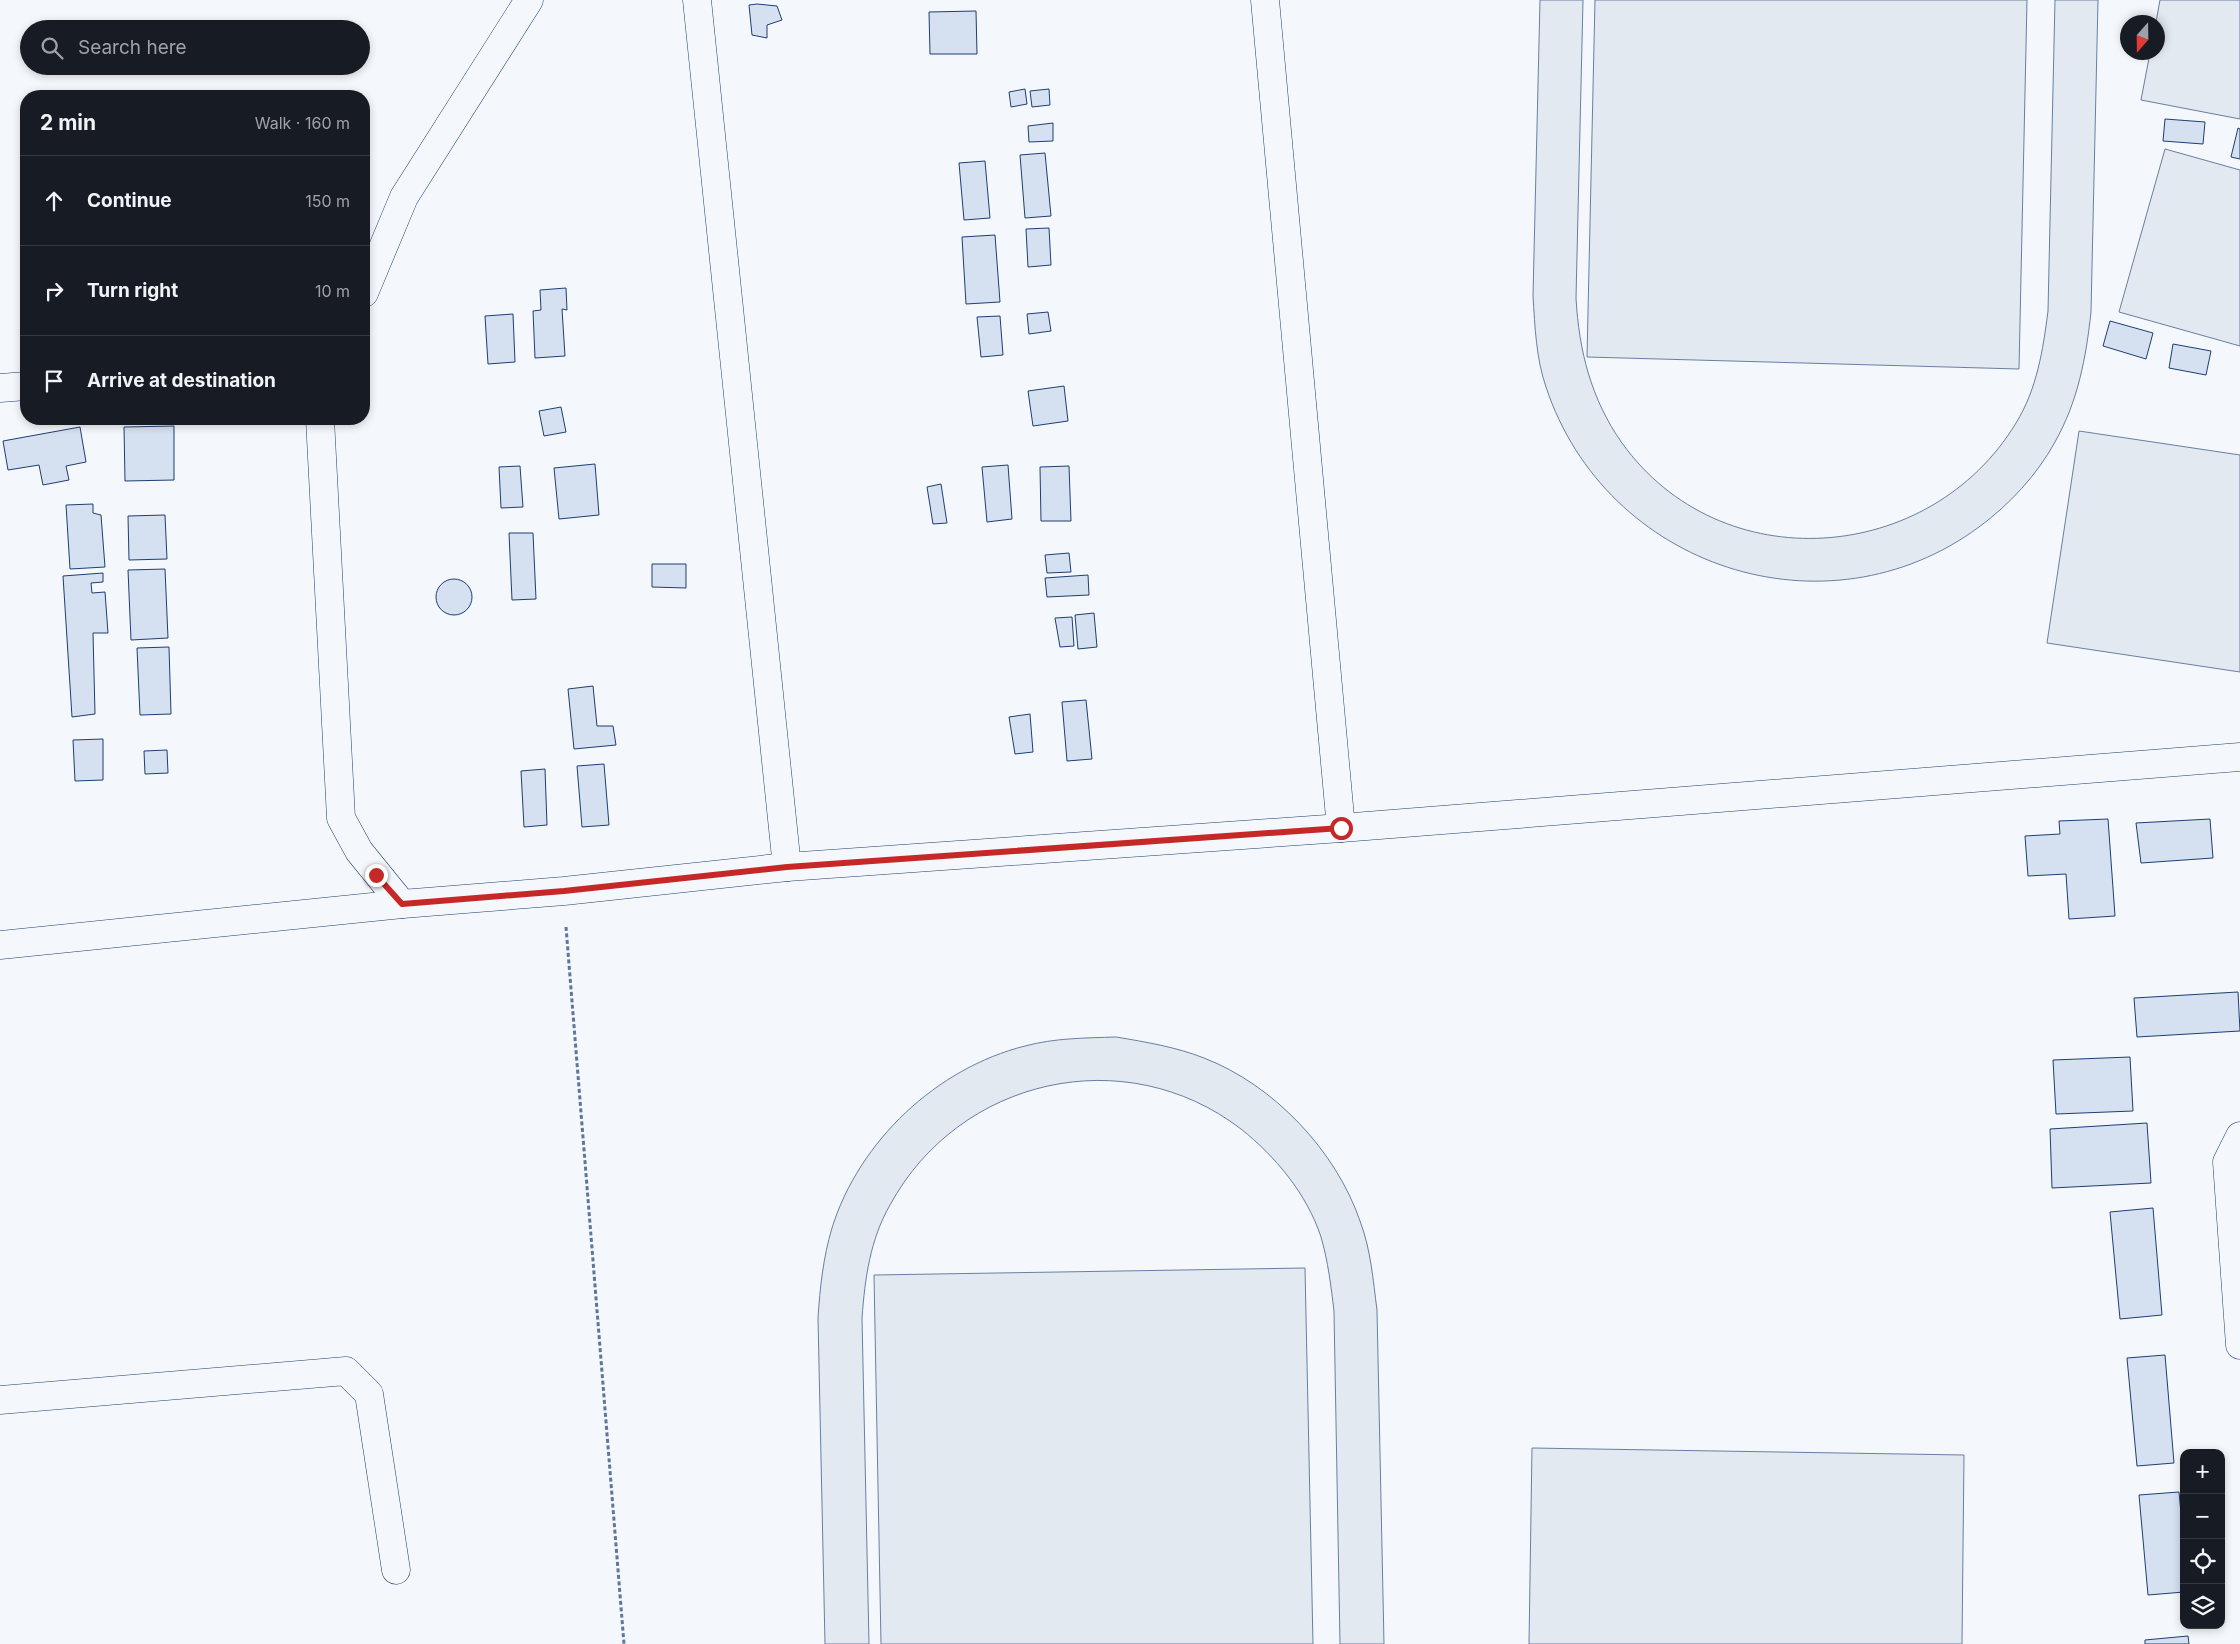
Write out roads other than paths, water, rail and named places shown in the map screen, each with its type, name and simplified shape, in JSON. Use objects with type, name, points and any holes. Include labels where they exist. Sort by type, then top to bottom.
[{"type":"street","points":[[370,278],[404,197],[529,0]]},
{"type":"street","points":[[697,0],[787,867]]},
{"type":"street","points":[[1265,0],[1341,828]]},
{"type":"street","points":[[0,388],[20,386]]},
{"type":"street","points":[[320,425],[341,818],[359,851],[402,904]]},
{"type":"street","points":[[0,945],[402,904],[564,891],[787,867],[1341,828],[2240,757]]},
{"type":"street","points":[[2240,1136],[2227,1162],[2240,1345]]},
{"type":"street","points":[[0,1400],[346,1371],[370,1394],[396,1570]]}]
